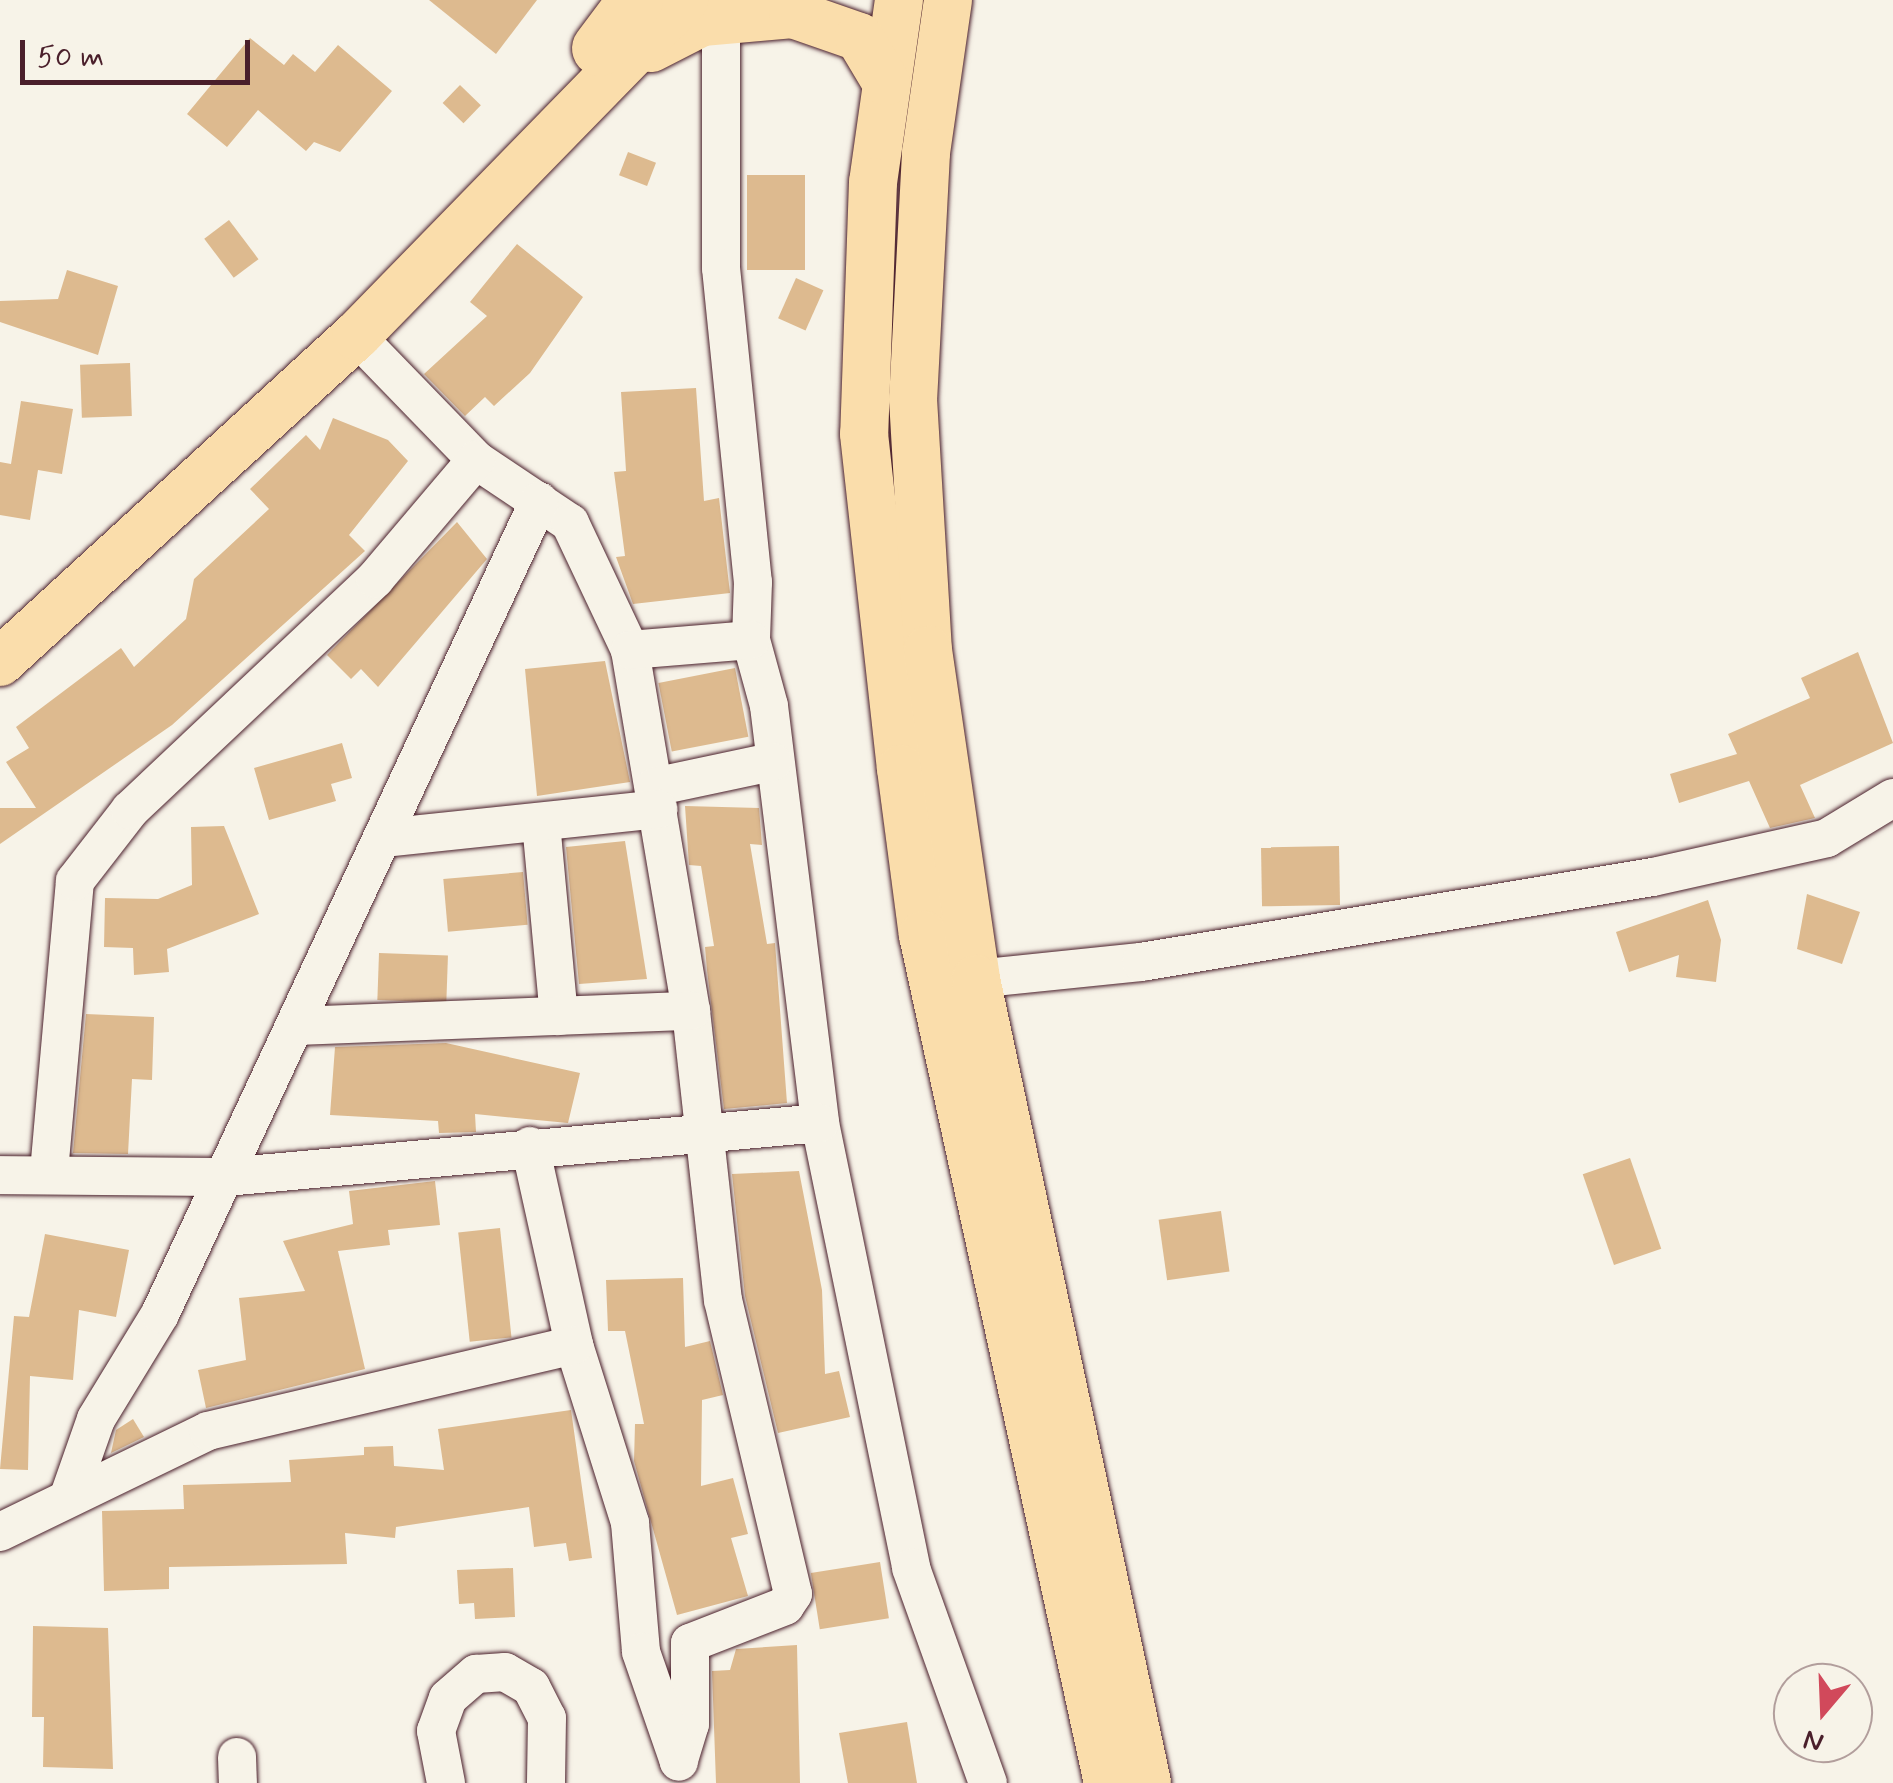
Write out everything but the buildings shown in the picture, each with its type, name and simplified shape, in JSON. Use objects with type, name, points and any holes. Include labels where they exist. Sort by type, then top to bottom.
[{"type":"highway","points":[[610,56],[635,0]]},
{"type":"main road","points":[[5,654],[356,336],[484,208],[610,56],[644,0]]},
{"type":"main road","points":[[899,0],[886,82],[864,300],[864,434],[913,861],[1108,1783]]},
{"type":"main road","points":[[948,0],[926,153],[913,399],[928,650],[976,980],[1146,1783]]},
{"type":"main road","points":[[610,56],[703,10],[793,14],[843,29],[873,49],[886,82]]},
{"type":"street","points":[[703,10],[721,268],[753,582],[751,640],[772,762],[820,1123],[911,1568],[988,1783]]},
{"type":"street","points":[[356,336],[476,460],[570,523],[595,561],[630,650],[691,1010],[723,1300],[793,1594],[785,1606],[690,1643],[690,1724],[682,1772]]},
{"type":"street","points":[[49,1172],[75,881],[130,810],[375,580],[476,460]]},
{"type":"street","points":[[70,1493],[96,1419],[148,1340],[539,501]]},
{"type":"street","points":[[630,650],[751,640]]},
{"type":"street","points":[[383,838],[541,822],[656,798],[772,762]]},
{"type":"street","points":[[976,980],[1142,962],[1653,877],[1827,838],[1893,798]]},
{"type":"street","points":[[541,822],[559,1016]]},
{"type":"street","points":[[296,1026],[691,1010]]},
{"type":"street","points":[[0,1175],[49,1172],[226,1177],[705,1130],[820,1123]]},
{"type":"street","points":[[530,1146],[574,1345],[630,1523],[641,1652],[682,1772]]},
{"type":"street","points":[[0,1532],[70,1493],[208,1431],[574,1345]]},
{"type":"street","points":[[446,1783],[436,1732],[448,1698],[476,1674],[505,1672],[531,1687],[546,1718],[546,1783]]}]
